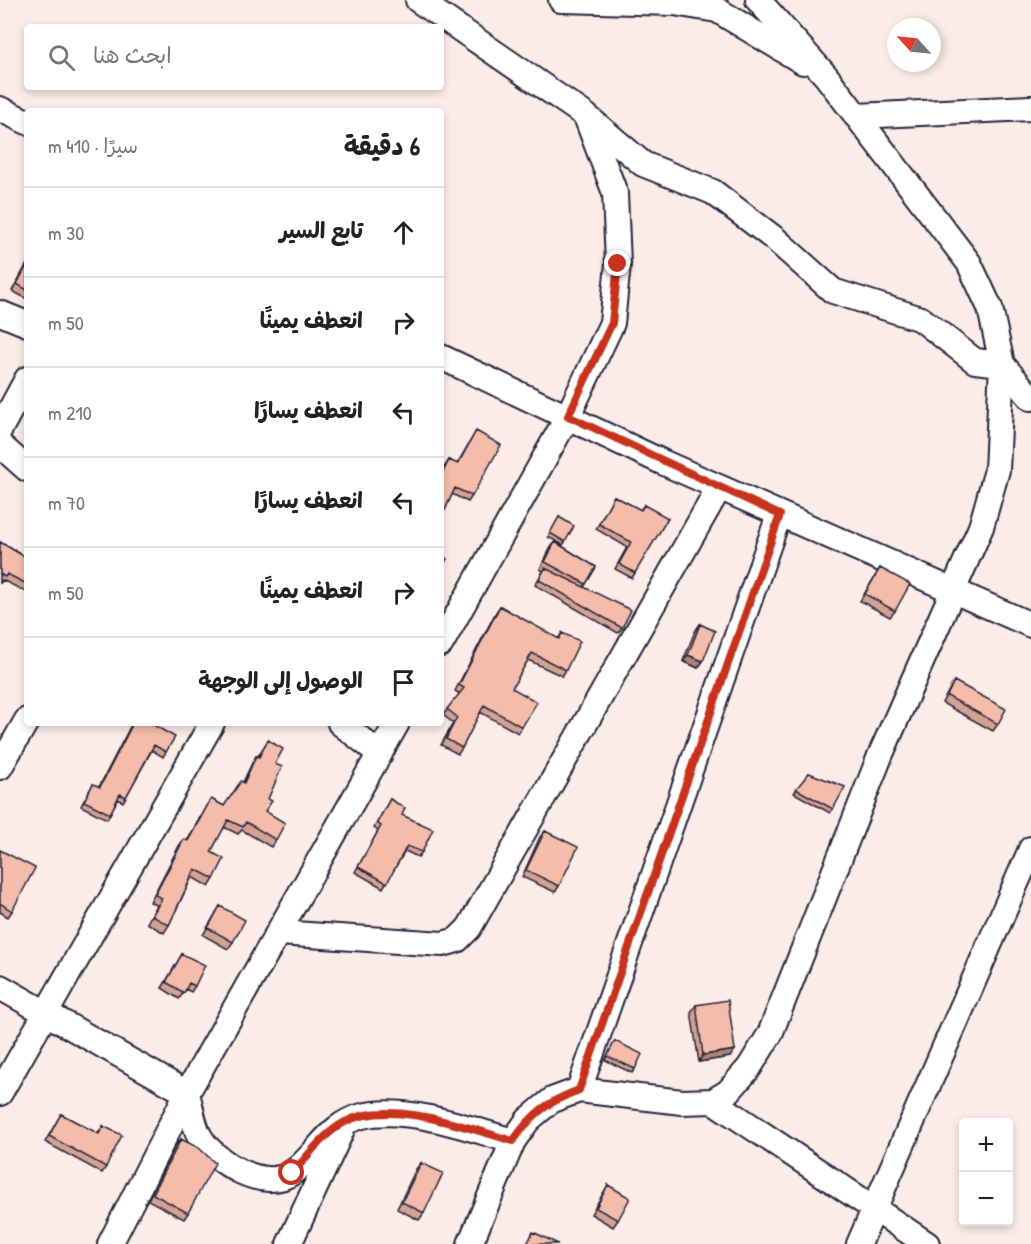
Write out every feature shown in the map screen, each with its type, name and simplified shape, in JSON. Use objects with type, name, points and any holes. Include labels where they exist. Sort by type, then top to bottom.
[{"type":"street","points":[[418,0],[585,116],[643,164],[713,192],[775,238],[833,291],[921,319],[975,361],[1002,364],[1031,398]]},
{"type":"street","points":[[561,0],[674,3],[717,10],[826,76]]},
{"type":"street","points":[[470,1244],[513,1141],[528,1120],[552,1100],[579,1090],[682,1102],[713,1101],[728,1092],[749,1068],[770,1034],[876,767],[981,527],[997,470],[1002,364],[990,308],[969,263],[826,76],[758,0]]},
{"type":"street","points":[[856,116],[1031,108]]},
{"type":"street","points":[[0,109],[24,121]]},
{"type":"street","points":[[444,639],[568,416],[612,323],[618,264],[615,193],[585,116]]},
{"type":"street","points":[[0,313],[24,323]]},
{"type":"street","points":[[444,358],[719,488],[1031,625]]},
{"type":"street","points":[[0,429],[24,385]]},
{"type":"street","points":[[0,445],[24,466]]},
{"type":"street","points":[[279,933],[427,945],[457,940],[463,934],[719,488]]},
{"type":"street","points":[[579,1090],[780,515]]},
{"type":"street","points":[[0,767],[24,725]]},
{"type":"street","points":[[0,1093],[210,726]]},
{"type":"street","points":[[344,726],[380,754]]},
{"type":"street","points":[[110,1244],[188,1093],[395,726]]},
{"type":"street","points":[[859,1244],[1031,849]]},
{"type":"street","points":[[0,987],[188,1093],[198,1135],[214,1156],[257,1178],[292,1173],[329,1133],[345,1122],[363,1115],[408,1114],[513,1141]]},
{"type":"street","points":[[713,1101],[927,1244]]},
{"type":"street","points":[[289,1244],[345,1122]]},
{"type":"building","points":[[24,271],[24,288],[17,284]]},
{"type":"building","points":[[476,431],[501,445],[472,496],[455,488],[445,510],[444,470],[449,460],[458,464]]},
{"type":"building","points":[[614,496],[641,510],[644,505],[668,518],[635,573],[619,564],[631,542],[599,524]]},
{"type":"building","points":[[559,517],[574,526],[565,542],[550,533]]},
{"type":"building","points":[[0,542],[24,556],[24,582],[7,574],[5,577],[0,574]]},
{"type":"building","points":[[555,542],[596,567],[586,584],[545,562]]},
{"type":"building","points":[[545,568],[631,610],[622,628],[539,580]]},
{"type":"building","points":[[880,568],[910,584],[895,611],[865,594]]},
{"type":"building","points":[[500,606],[559,639],[562,633],[580,641],[566,670],[532,653],[512,688],[537,702],[522,727],[484,705],[462,748],[446,739],[457,717],[447,709],[464,688],[459,685]]},
{"type":"building","points":[[700,624],[715,631],[703,661],[688,655]]},
{"type":"building","points":[[954,681],[1006,709],[998,724],[947,696]]},
{"type":"building","points":[[131,726],[155,726],[175,737],[166,752],[154,745],[126,797],[120,794],[110,814],[84,801],[93,784],[100,787]]},
{"type":"building","points":[[268,740],[283,749],[275,764],[282,767],[268,799],[272,801],[265,811],[285,823],[276,840],[246,822],[243,827],[228,820],[211,852],[224,859],[214,879],[195,869],[169,925],[152,916],[162,898],[155,895],[184,839],[188,841],[211,799],[224,806],[241,781],[244,783],[256,756],[259,757]]},
{"type":"building","points":[[809,773],[845,787],[833,809],[796,789]]},
{"type":"building","points":[[390,799],[405,808],[402,815],[433,829],[422,852],[407,846],[387,883],[358,867],[381,826],[377,823]]},
{"type":"building","points":[[545,831],[578,847],[559,886],[526,870]]},
{"type":"building","points":[[0,850],[35,868],[12,911],[0,903]]},
{"type":"building","points":[[220,906],[245,920],[233,942],[208,928]]},
{"type":"building","points":[[182,954],[205,965],[195,986],[189,983],[184,993],[166,982]]},
{"type":"building","points":[[728,1000],[735,1050],[703,1055],[696,1005]]},
{"type":"building","points":[[615,1041],[642,1054],[635,1069],[607,1056]]},
{"type":"building","points":[[61,1114],[99,1134],[103,1126],[122,1135],[106,1167],[49,1136]]},
{"type":"building","points":[[181,1139],[199,1148],[215,1163],[188,1213],[153,1194]]},
{"type":"building","points":[[421,1163],[443,1173],[424,1213],[402,1202]]},
{"type":"building","points":[[608,1185],[630,1198],[618,1220],[596,1208]]},
{"type":"building","points":[[533,1232],[558,1244],[527,1244]]},
{"type":"route","points":[[292,1173],[329,1133],[345,1122],[363,1115],[408,1114],[462,1126],[513,1141],[528,1120],[552,1100],[579,1090],[780,515],[662,462],[568,416],[612,323],[618,264]]}]
